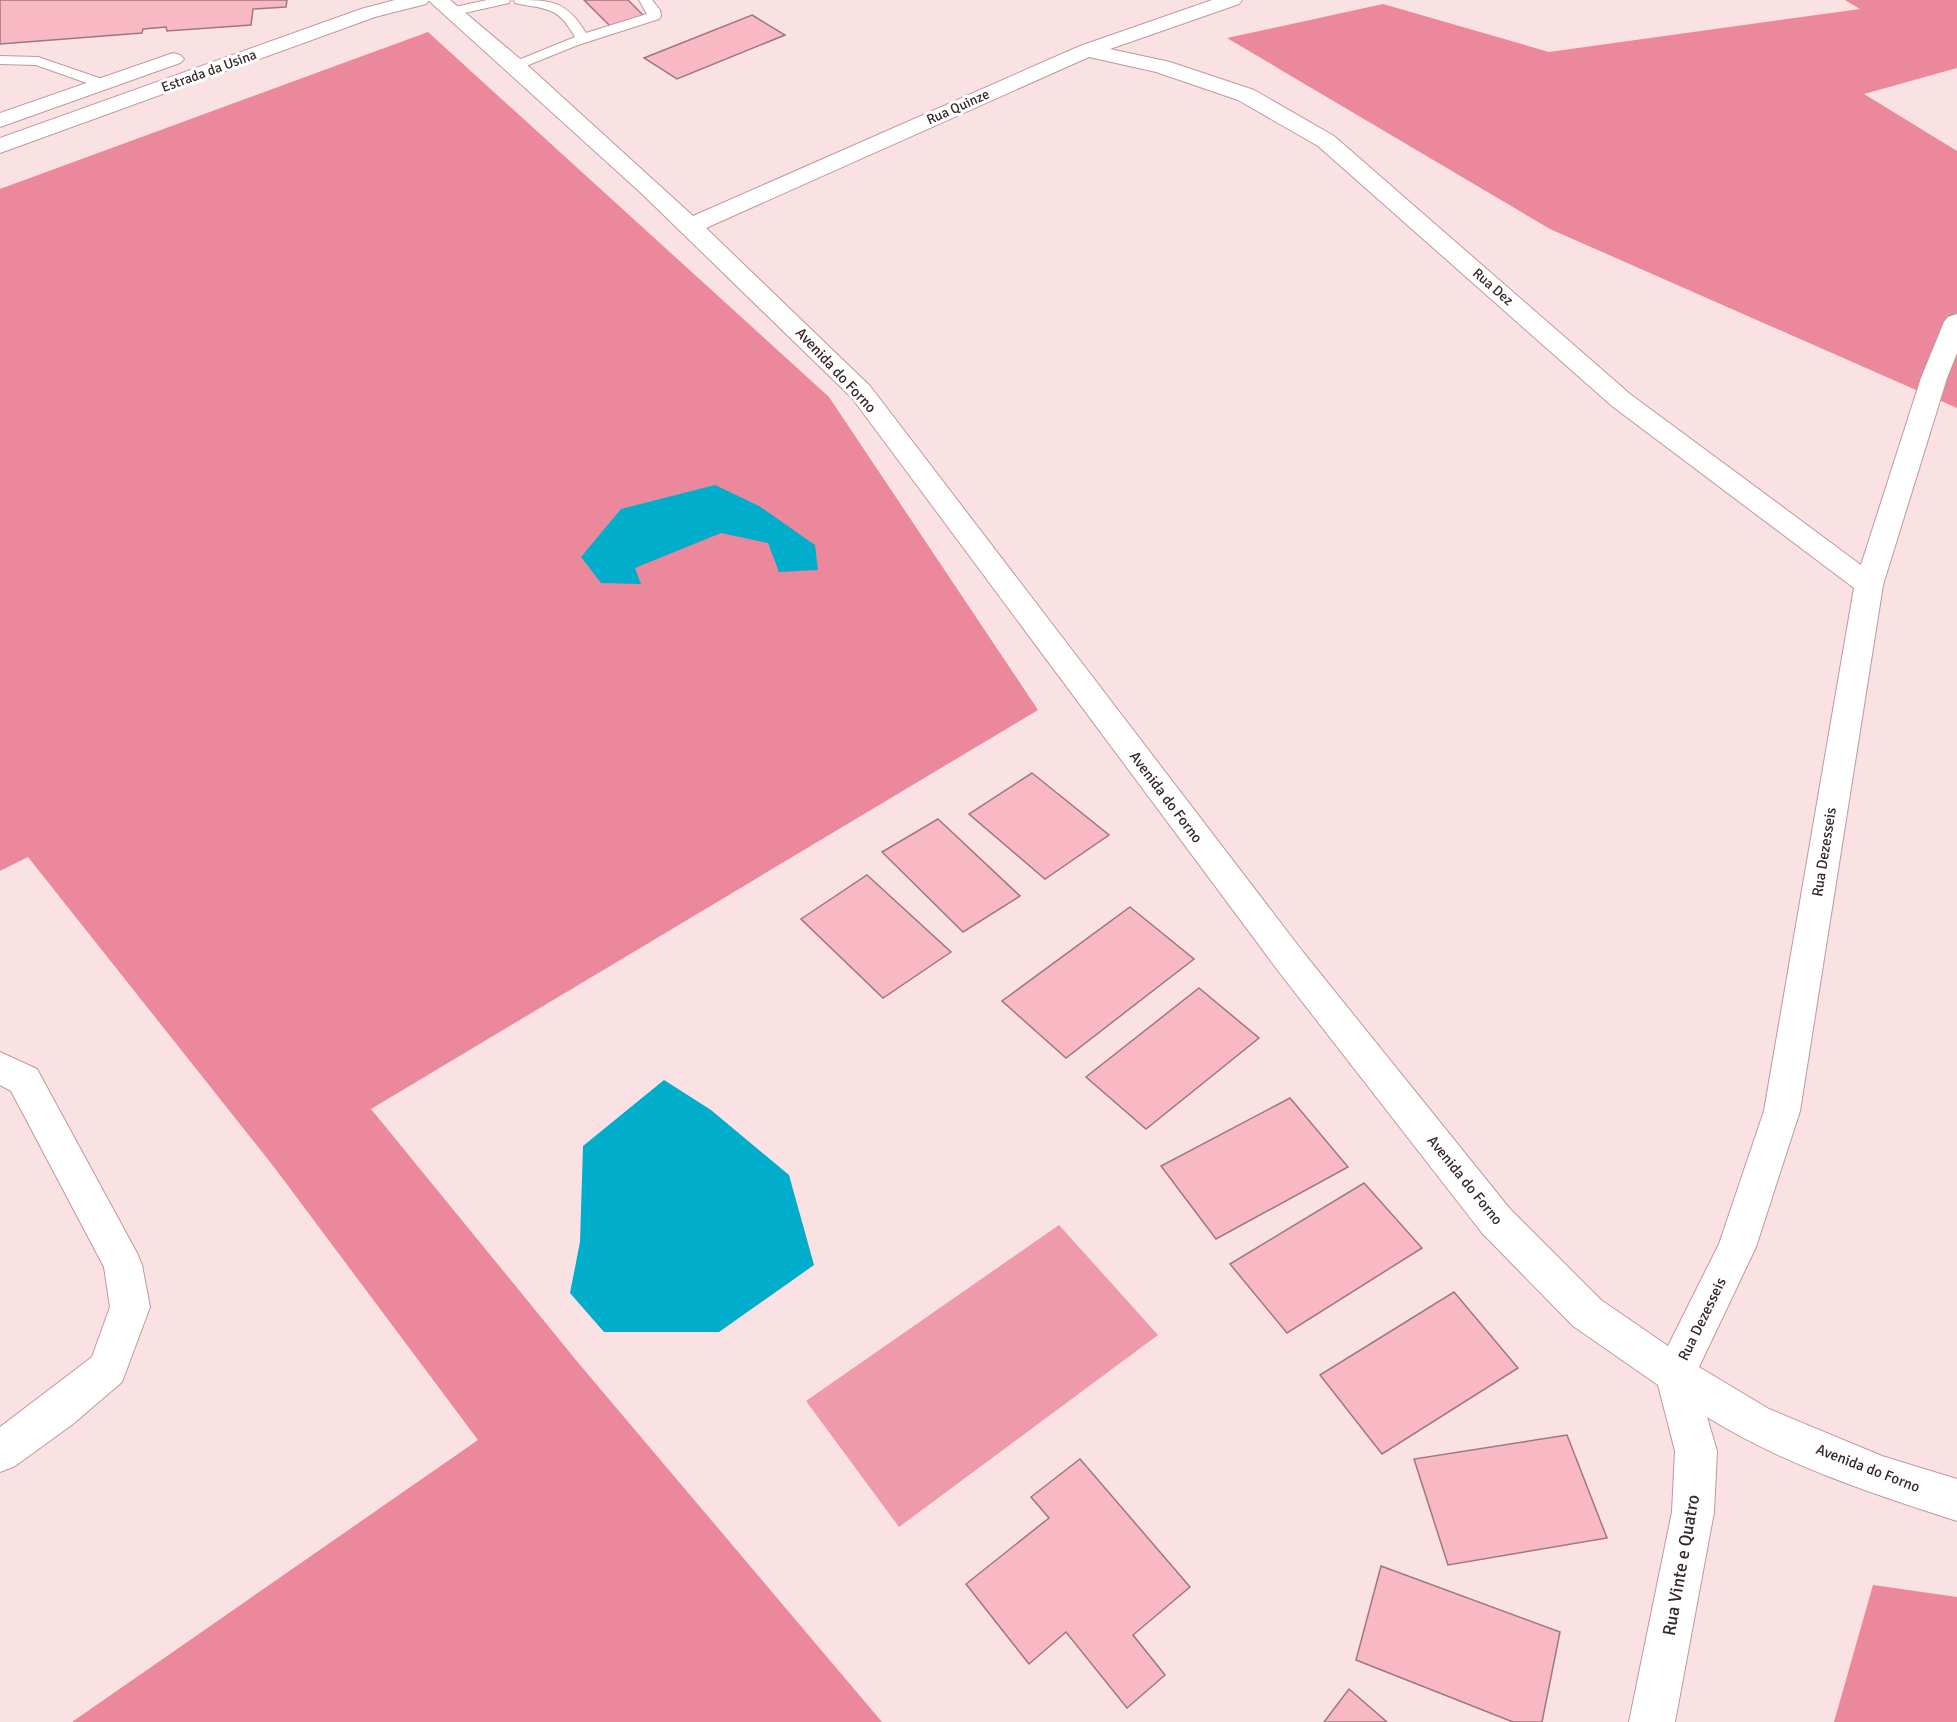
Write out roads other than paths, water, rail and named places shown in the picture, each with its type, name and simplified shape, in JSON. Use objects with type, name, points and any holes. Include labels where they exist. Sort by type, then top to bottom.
[{"type":"street","name":"Estrada da Usina","points":[[0,146],[368,13],[419,0]]},
{"type":"street","name":"Rua Quinze","points":[[689,227],[1087,50],[1232,0]]},
{"type":"street","name":"Avenida do Forno","points":[[444,6],[516,66],[789,320],[861,392],[1291,962],[1496,1221],[1587,1313],[1675,1374],[1754,1423],[1880,1476],[1957,1500]]},
{"type":"street","name":"Rua Dez","points":[[1087,50],[1162,67],[1246,95],[1326,141],[1621,400],[1869,585]]},
{"type":"street","name":"Estrada da Usina","points":[[0,120],[190,53]]},
{"type":"street","name":"Rua Dezesseis","points":[[1675,1374],[1737,1247],[1782,1111],[1869,585],[1934,378],[1957,322]]},
{"type":"street","points":[[0,1067],[24,1080],[123,1265],[130,1307],[108,1369],[58,1410],[0,1452]]},
{"type":"street","name":"Rua Vinte e Quatro","points":[[1652,1722],[1693,1512],[1696,1451],[1675,1374]]},
{"type":"lane","points":[[444,6],[504,0]]},
{"type":"lane","points":[[520,0],[551,5],[563,10],[570,15],[583,39]]},
{"type":"lane","points":[[516,66],[583,39],[654,16],[653,10],[645,0]]},
{"type":"lane","points":[[0,60],[38,61],[103,84]]},
{"type":"water","points":[[715,485],[759,506],[815,545],[818,570],[779,572],[768,543],[721,533],[635,568],[641,584],[601,583],[581,557],[621,509]]},
{"type":"water","points":[[664,1080],[711,1110],[789,1175],[814,1265],[719,1332],[604,1332],[570,1293],[580,1242],[583,1146]]}]
